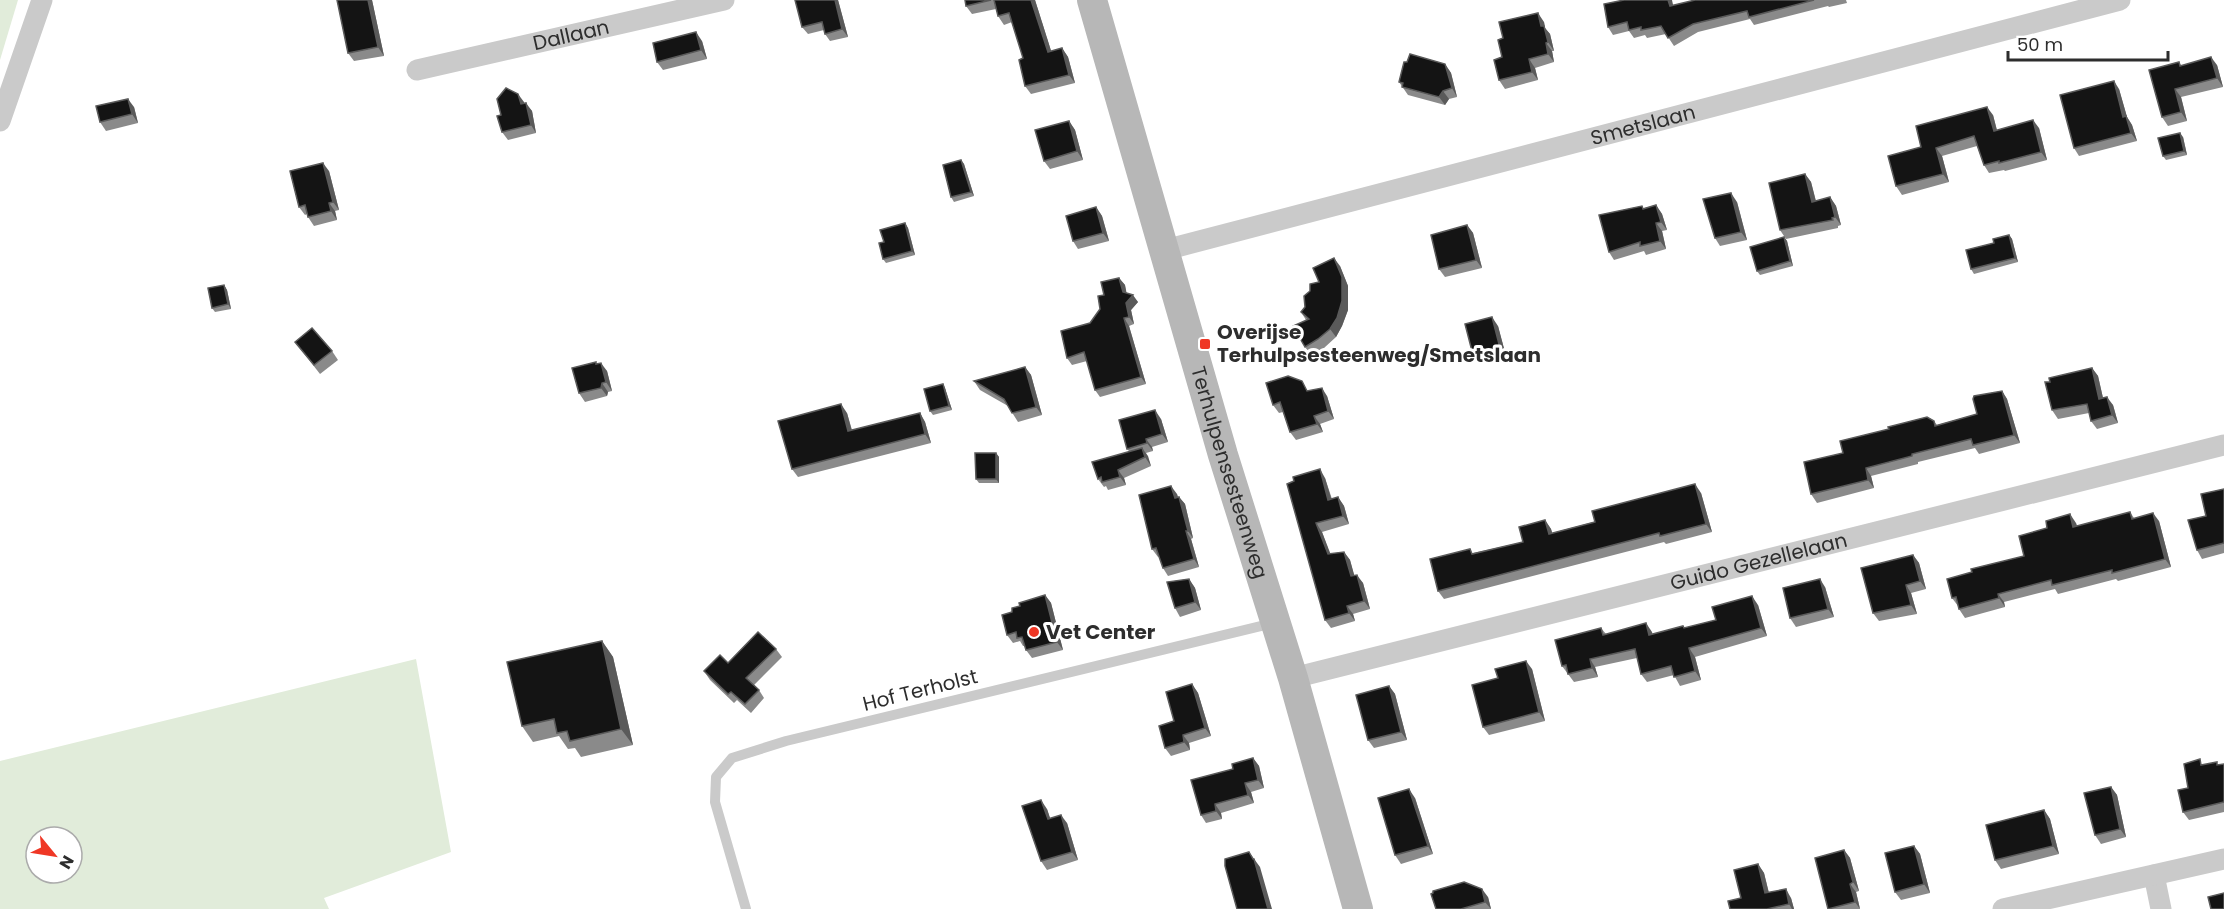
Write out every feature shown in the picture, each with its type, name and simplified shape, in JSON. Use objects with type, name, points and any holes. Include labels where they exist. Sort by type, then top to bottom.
[{"type":"main road","name":"Terhulpensesteenweg","points":[[1092,0],[1223,455],[1293,678],[1358,909]]},
{"type":"street","points":[[0,121],[42,0]]},
{"type":"street","name":"Dallaan","points":[[417,70],[724,0]]},
{"type":"street","name":"Smetslaan","points":[[1165,250],[2120,0]]},
{"type":"street","name":"Guido Gezellelaan","points":[[1293,678],[2224,445]]},
{"type":"street","points":[[2003,909],[2224,859]]},
{"type":"street","points":[[2154,875],[2161,909]]},
{"type":"lane","name":"Hof Terholst","points":[[746,909],[715,802],[716,777],[732,758],[797,738],[1276,622]]},
{"type":"green space","points":[[0,0],[18,0],[0,60]]},
{"type":"green space","points":[[416,659],[451,852],[324,898],[329,909],[0,909],[0,761]]},
{"type":"building","points":[[337,0],[368,0],[378,47],[348,53]]},
{"type":"building","points":[[795,0],[835,0],[842,29],[825,34],[822,22],[802,27]]},
{"type":"building","points":[[965,0],[991,0],[966,6]]},
{"type":"building","points":[[994,0],[1031,0],[1048,52],[1062,48],[1069,75],[1025,86],[1019,60],[1023,58],[1009,13],[998,16]]},
{"type":"building","points":[[1624,0],[1668,0],[1670,6],[1695,0],[1814,0],[1749,17],[1747,11],[1693,24],[1668,38],[1661,26],[1629,30],[1627,22],[1608,27],[1604,4]]},
{"type":"building","points":[[1538,13],[1548,42],[1546,43],[1548,54],[1529,59],[1532,72],[1499,80],[1494,60],[1502,57],[1498,40],[1503,38],[1499,22]]},
{"type":"building","points":[[696,32],[701,50],[657,62],[653,43]]},
{"type":"building","points":[[1410,54],[1445,64],[1452,88],[1443,91],[1439,97],[1402,87],[1403,83],[1399,82],[1404,62],[1407,62]]},
{"type":"building","points":[[2211,57],[2217,78],[2175,89],[2181,112],[2162,117],[2149,70],[2179,62],[2180,66]]},
{"type":"building","points":[[2114,81],[2123,117],[2126,116],[2131,133],[2074,148],[2060,95]]},
{"type":"building","points":[[506,88],[518,94],[521,104],[526,103],[531,125],[502,132],[497,116],[501,115],[497,99]]},
{"type":"building","points":[[128,99],[132,114],[100,122],[96,106]]},
{"type":"building","points":[[1987,107],[1994,131],[2033,120],[2041,152],[1984,165],[1974,136],[1936,148],[1943,174],[1896,186],[1888,156],[1921,147],[1916,126]]},
{"type":"building","points":[[1069,121],[1077,151],[1044,161],[1035,130]]},
{"type":"building","points":[[2180,133],[2184,151],[2163,156],[2158,138]]},
{"type":"building","points":[[961,160],[971,192],[951,197],[943,165]]},
{"type":"building","points":[[323,163],[333,202],[329,203],[331,211],[308,217],[305,205],[299,207],[290,171]]},
{"type":"building","points":[[1805,174],[1812,202],[1830,197],[1835,217],[1832,218],[1833,220],[1780,230],[1769,183]]},
{"type":"building","points":[[1731,193],[1741,232],[1715,238],[1703,199]]},
{"type":"building","points":[[1656,205],[1661,222],[1656,223],[1660,241],[1640,246],[1640,242],[1609,252],[1599,215]]},
{"type":"building","points":[[1096,207],[1103,233],[1073,241],[1066,216]]},
{"type":"building","points":[[905,223],[912,251],[883,259],[879,243],[884,242],[880,230]]},
{"type":"building","points":[[1467,225],[1476,260],[1439,269],[1431,235]]},
{"type":"building","points":[[2009,235],[2015,258],[1971,269],[1966,250],[1994,243],[1993,239]]},
{"type":"building","points":[[1784,237],[1790,261],[1757,271],[1750,247]]},
{"type":"building","points":[[1334,258],[1342,277],[1342,301],[1337,318],[1330,329],[1305,347],[1293,326],[1309,319],[1301,312],[1305,307],[1304,296],[1310,291],[1310,284],[1319,282],[1313,268]]},
{"type":"building","points":[[1119,278],[1123,292],[1133,295],[1126,303],[1129,317],[1124,318],[1141,377],[1095,390],[1084,352],[1067,358],[1061,331],[1090,323],[1100,309],[1098,296],[1104,295],[1101,282]]},
{"type":"building","points":[[224,285],[228,304],[212,308],[208,288]]},
{"type":"building","points":[[1492,317],[1500,348],[1473,355],[1465,324]]},
{"type":"building","points":[[312,328],[332,351],[314,365],[295,342]]},
{"type":"building","points":[[596,362],[596,364],[601,363],[606,382],[602,383],[601,388],[579,393],[572,368]]},
{"type":"building","points":[[1025,367],[1036,407],[1012,413],[1004,399],[974,381]]},
{"type":"building","points":[[2092,368],[2099,399],[2107,397],[2112,415],[2091,421],[2087,404],[2052,410],[2045,382],[2050,382],[2049,378]]},
{"type":"building","points":[[1288,376],[1302,381],[1307,391],[1322,388],[1328,411],[1314,416],[1317,424],[1290,432],[1280,402],[1273,405],[1266,383]]},
{"type":"building","points":[[943,384],[949,406],[930,411],[924,389]]},
{"type":"building","points":[[2002,391],[2014,435],[1973,445],[1971,439],[1912,454],[1912,456],[1866,468],[1868,480],[1811,494],[1804,462],[1843,453],[1840,441],[1927,417],[1934,421],[1935,426],[1977,414],[1974,396]]},
{"type":"building","points":[[841,404],[848,431],[920,413],[925,434],[792,469],[778,421]]},
{"type":"building","points":[[1155,410],[1162,434],[1146,439],[1147,443],[1127,449],[1119,420]]},
{"type":"building","points":[[1142,448],[1145,457],[1118,470],[1120,477],[1102,482],[1101,477],[1098,479],[1092,462]]},
{"type":"building","points":[[975,453],[996,453],[996,479],[976,479]]},
{"type":"building","points":[[1320,469],[1328,500],[1338,497],[1343,516],[1316,523],[1328,554],[1344,552],[1351,576],[1357,575],[1364,601],[1347,606],[1349,613],[1325,620],[1287,484],[1294,481],[1293,477]]},
{"type":"building","points":[[1695,484],[1706,524],[1660,536],[1659,533],[1438,591],[1430,559],[1470,549],[1472,554],[1523,542],[1519,527],[1545,520],[1549,534],[1595,522],[1592,511]]},
{"type":"building","points":[[1171,486],[1175,498],[1179,497],[1194,559],[1163,568],[1156,548],[1152,549],[1139,495]]},
{"type":"building","points":[[2224,489],[2224,543],[2197,550],[2188,520],[2206,516],[2201,494]]},
{"type":"building","points":[[2130,512],[2132,519],[2153,513],[2165,559],[2052,585],[2051,580],[1998,594],[1999,598],[1959,609],[1956,597],[1952,598],[1947,579],[1972,572],[1971,569],[2024,556],[2019,536],[2047,528],[2046,521],[2070,514],[2073,527]]},
{"type":"building","points":[[1913,555],[1920,581],[1906,585],[1911,605],[1873,613],[1861,568]]},
{"type":"building","points":[[1189,579],[1195,602],[1175,608],[1167,582]]},
{"type":"building","points":[[1820,579],[1828,609],[1790,618],[1783,588]]},
{"type":"building","name":"Vet Center","points":[[1045,595],[1057,642],[1026,650],[1022,637],[1017,638],[1016,632],[1007,635],[1002,615],[1012,612],[1012,608],[1020,606],[1019,603]]},
{"type":"building","points":[[1752,596],[1761,628],[1689,648],[1695,671],[1674,677],[1671,666],[1641,674],[1635,649],[1590,659],[1592,668],[1568,674],[1566,665],[1562,666],[1555,640],[1601,628],[1603,635],[1646,623],[1649,635],[1683,626],[1684,628],[1716,620],[1712,607]]},
{"type":"building","points":[[758,632],[776,649],[746,678],[759,690],[745,704],[731,692],[728,694],[704,671],[720,655],[728,663]]},
{"type":"building","points":[[602,641],[621,729],[570,741],[567,731],[557,733],[554,719],[522,726],[507,662]]},
{"type":"building","points":[[1526,661],[1539,712],[1483,727],[1472,685],[1498,678],[1495,669]]},
{"type":"building","points":[[1192,684],[1205,728],[1183,735],[1184,742],[1165,748],[1159,726],[1174,721],[1166,692]]},
{"type":"building","points":[[1389,686],[1401,732],[1368,740],[1356,695]]},
{"type":"building","points":[[1253,758],[1258,780],[1245,783],[1248,795],[1215,804],[1216,811],[1201,815],[1191,780],[1233,769],[1232,764]]},
{"type":"building","points":[[2200,759],[2201,765],[2217,762],[2217,765],[2224,764],[2224,802],[2183,812],[2178,790],[2188,788],[2184,764]]},
{"type":"building","points":[[2111,787],[2120,829],[2095,835],[2084,793]]},
{"type":"building","points":[[1409,789],[1428,846],[1395,855],[1378,798]]},
{"type":"building","points":[[1041,800],[1048,819],[1061,815],[1072,852],[1041,861],[1022,806]]},
{"type":"building","points":[[2044,810],[2053,846],[1995,860],[1986,825]]},
{"type":"building","points":[[1914,846],[1924,884],[1895,892],[1885,853]]},
{"type":"building","points":[[1844,850],[1853,882],[1850,884],[1855,902],[1828,909],[1815,858]]},
{"type":"building","points":[[1249,852],[1254,859],[1268,909],[1237,909],[1225,859]]},
{"type":"building","points":[[1758,864],[1765,893],[1786,889],[1789,904],[1767,909],[1730,909],[1728,901],[1741,898],[1734,870]]},
{"type":"building","points":[[1464,882],[1482,889],[1485,902],[1461,909],[1436,909],[1431,894],[1433,891]]},
{"type":"building","points":[[2224,893],[2224,909],[2211,909],[2208,897]]},
{"type":"place","name":"Overijse Terhulpsesteenweg/Smetslaan","points":[[1205,344]]},
{"type":"place","name":"Vet Center","points":[[1034,632]]}]
